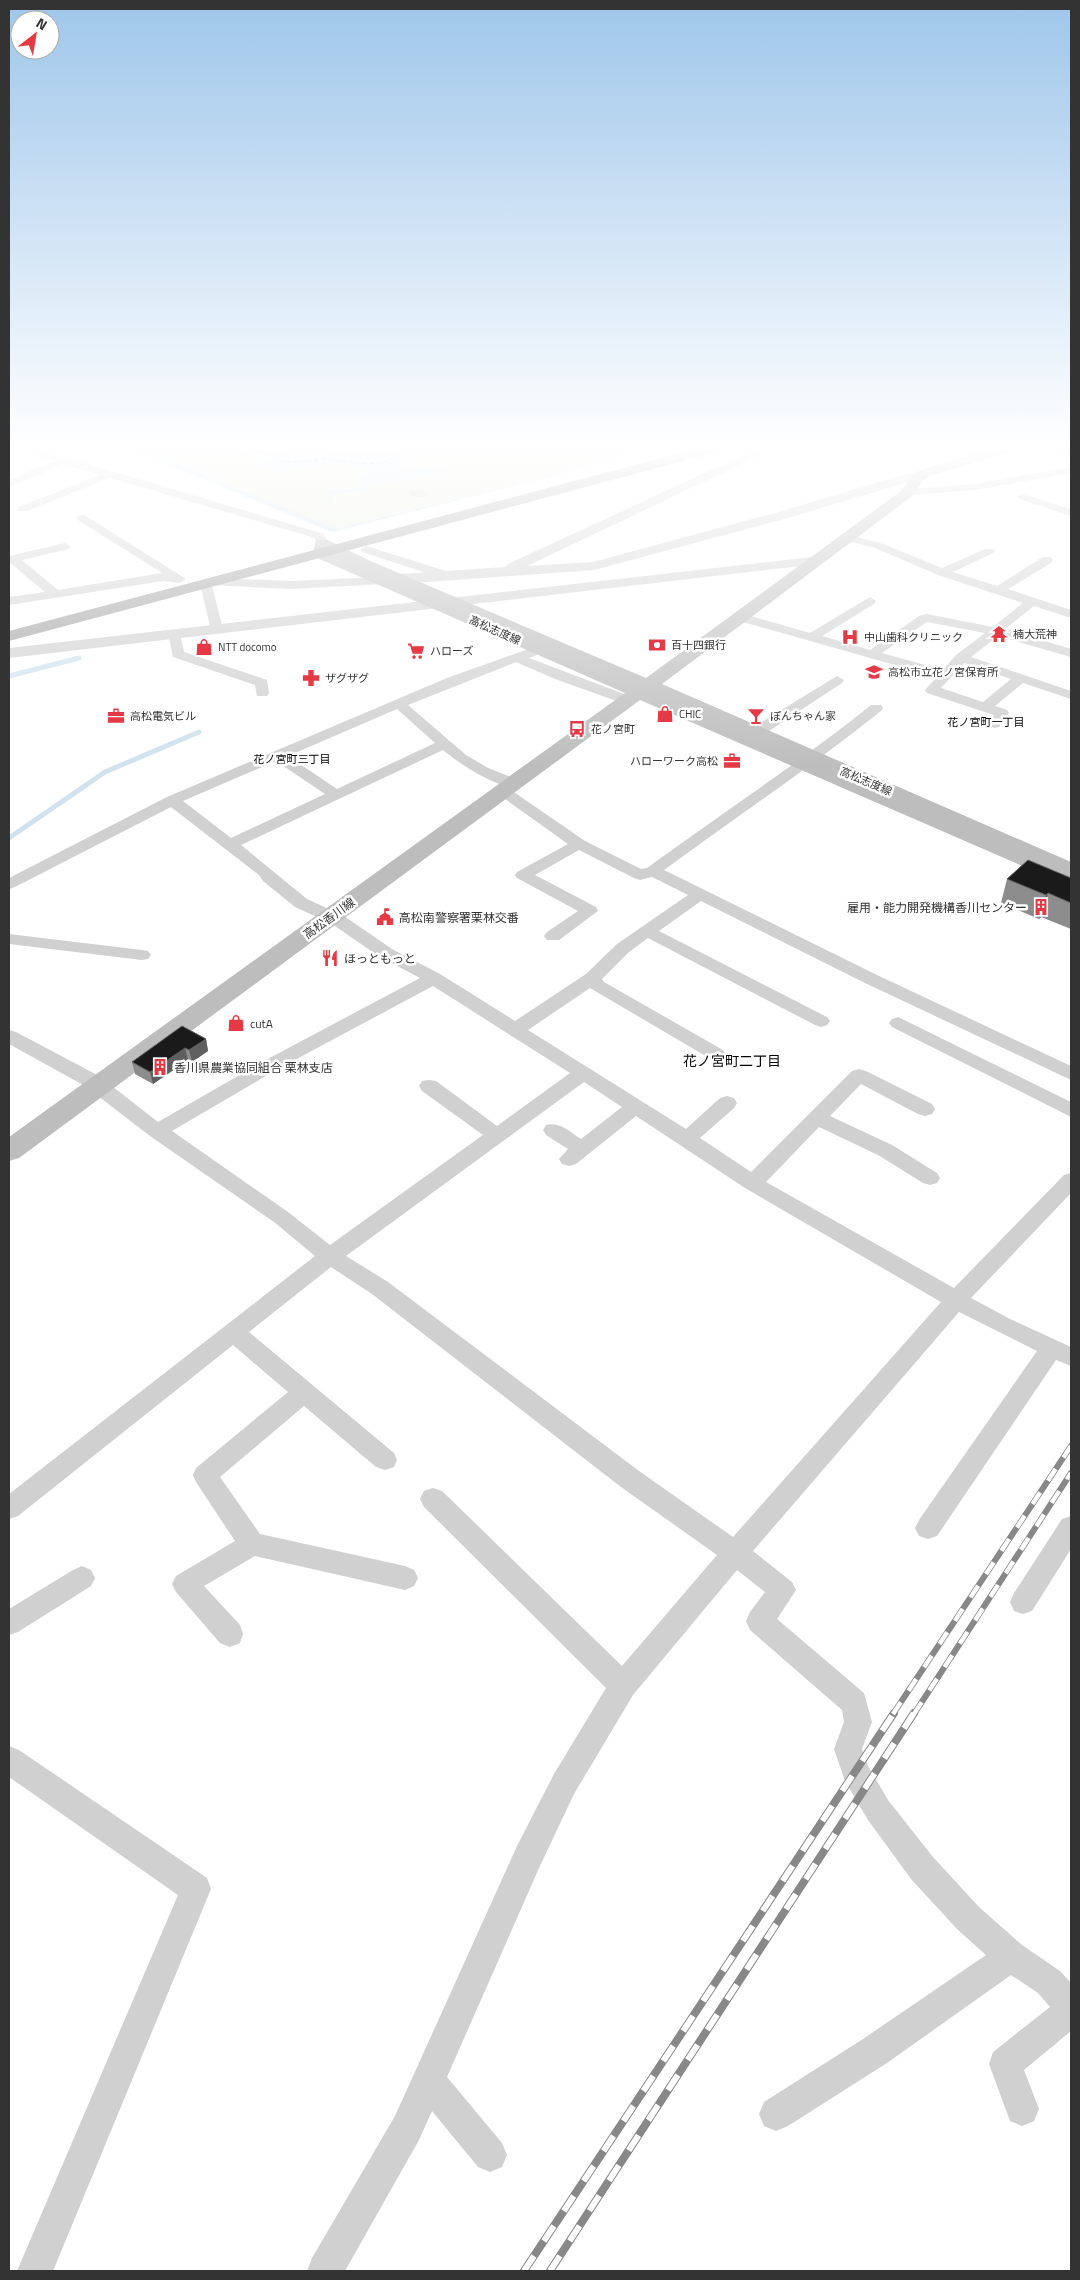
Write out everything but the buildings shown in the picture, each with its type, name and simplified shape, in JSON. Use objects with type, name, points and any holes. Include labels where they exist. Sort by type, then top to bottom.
[{"type":"highway","points":[[9,624],[180,579],[290,555]]},
{"type":"highway","points":[[9,636],[210,583],[293,555]]},
{"type":"main road","name":"高松志度線","points":[[337,555],[380,581],[445,602]]},
{"type":"main road","name":"高松志度線","points":[[342,555],[399,579],[638,692],[749,735],[1071,880]]},
{"type":"main road","name":"高松香川線","points":[[9,1151],[638,692],[821,555]]},
{"type":"main road","name":"高松志度線","points":[[807,761],[1071,870]]},
{"type":"street","points":[[29,555],[13,559],[13,563],[56,594]]},
{"type":"street","points":[[142,555],[180,579]]},
{"type":"street","points":[[384,555],[452,576]]},
{"type":"street","points":[[445,602],[537,555]]},
{"type":"street","points":[[399,579],[497,574],[594,566],[633,555]]},
{"type":"street","points":[[902,555],[942,572],[1071,614]]},
{"type":"street","points":[[942,572],[978,555]]},
{"type":"street","points":[[997,591],[1047,560]]},
{"type":"street","points":[[9,653],[813,561]]},
{"type":"street","points":[[762,568],[775,569],[794,576]]},
{"type":"street","points":[[9,602],[163,576],[180,579]]},
{"type":"street","points":[[217,630],[210,583],[276,585],[380,581]]},
{"type":"street","points":[[812,637],[870,601]]},
{"type":"street","points":[[994,724],[1002,713],[932,690],[961,658],[1032,602]]},
{"type":"street","points":[[740,617],[946,675]]},
{"type":"street","points":[[872,654],[923,619],[996,631],[1038,641],[1071,654]]},
{"type":"street","points":[[174,634],[178,654],[262,683],[262,693]]},
{"type":"street","points":[[9,884],[172,800],[452,681],[545,647]]},
{"type":"street","points":[[518,658],[638,692]]},
{"type":"street","points":[[961,658],[1071,695]]},
{"type":"street","points":[[984,708],[1021,678]]},
{"type":"street","points":[[749,735],[837,680]]},
{"type":"street","points":[[398,704],[461,758],[508,787],[579,844],[640,875],[653,871],[748,800],[807,761],[876,708]]},
{"type":"street","points":[[229,845],[444,744]]},
{"type":"street","points":[[276,755],[336,795]]},
{"type":"street","points":[[172,800],[265,872],[301,903],[331,916],[386,953],[434,978],[636,1106],[752,1183],[956,1300],[1002,1325],[1062,1352],[928,1528]]},
{"type":"street","points":[[553,936],[590,911],[522,874],[579,844]]},
{"type":"street","points":[[653,871],[871,979],[1071,1074]]},
{"type":"street","points":[[515,1030],[592,978],[622,948],[700,894]]},
{"type":"street","points":[[647,931],[821,1021]]},
{"type":"street","points":[[9,938],[26,946],[122,947],[142,955]]},
{"type":"street","points":[[157,1131],[269,1066],[434,978]]},
{"type":"street","points":[[592,978],[598,986],[716,1054]]},
{"type":"street","points":[[898,1023],[1071,1110]]},
{"type":"street","points":[[9,1036],[87,1077],[157,1131],[281,1217],[330,1256],[380,1288],[630,1479],[735,1553],[783,1590],[759,1622],[854,1703],[858,1722],[848,1749],[855,1771],[878,1810],[922,1868],[968,1918],[1010,1956],[1049,1982],[1071,2006]]},
{"type":"street","points":[[9,1508],[330,1256],[583,1073]]},
{"type":"street","points":[[752,1183],[859,1075],[925,1109]]},
{"type":"street","points":[[429,1086],[496,1135]]},
{"type":"street","points":[[687,1139],[727,1103]]},
{"type":"street","points":[[553,1130],[576,1154],[636,1106]]},
{"type":"street","points":[[816,1117],[885,1150],[930,1178]]},
{"type":"street","points":[[325,2271],[406,2128],[528,1857],[556,1800],[623,1686],[735,1553],[956,1300],[1071,1180]]},
{"type":"street","points":[[233,1332],[385,1460]]},
{"type":"street","points":[[252,1544],[205,1475],[304,1392]]},
{"type":"street","points":[[433,1499],[623,1686]]},
{"type":"street","points":[[1022,1602],[1071,1527]]},
{"type":"street","points":[[230,1634],[184,1584],[252,1544],[405,1578]]},
{"type":"street","points":[[9,1623],[82,1578]]},
{"type":"street","points":[[9,1760],[196,1889],[35,2271]]},
{"type":"street","points":[[776,2114],[875,2051],[1010,1956]]},
{"type":"street","points":[[1022,2109],[1005,2064],[1071,2011]]},
{"type":"street","points":[[428,2080],[490,2155]]},
{"type":"waterway","points":[[9,676],[79,658],[74,659]]},
{"type":"waterway","points":[[9,838],[105,772],[199,732]]},
{"type":"railway","points":[[893,1714],[1071,1446]]},
{"type":"railway","points":[[914,1714],[1071,1473]]},
{"type":"railway","points":[[524,2271],[894,1713]]},
{"type":"railway","points":[[550,2271],[914,1713]]},
{"type":"place","name":"楠大荒神","points":[[999,634]]},
{"type":"place","name":"中山歯科クリニック","points":[[850,637]]},
{"type":"place","name":"百十四銀行","points":[[657,645]]},
{"type":"place","name":"NTT docomo","points":[[204,647]]},
{"type":"place","name":"ハローズ","points":[[416,651]]},
{"type":"place","name":"高松市立花ノ宮保育所","points":[[874,672]]},
{"type":"place","name":"ザグザグ","points":[[311,678]]},
{"type":"place","name":"CHIC","points":[[665,714]]},
{"type":"place","name":"高松電気ビル","points":[[116,716]]},
{"type":"place","name":"ぽんちゃん家","points":[[756,716]]},
{"type":"place","name":"花ノ宮町","points":[[577,729]]},
{"type":"place","name":"ハローワーク高松","points":[[732,761]]},
{"type":"place","name":"雇用・能力開発機構香川センター","points":[[1041,907]]},
{"type":"place","name":"高松南警察署栗林交番","points":[[385,917]]},
{"type":"place","name":"ほっともっと","points":[[330,958]]},
{"type":"place","name":"cutA","points":[[236,1023]]},
{"type":"place","name":"香川県農業協同組合 栗林支店","points":[[160,1067]]},
{"type":"district","name":"花ノ宮町一丁目","points":[[986,722]]},
{"type":"district","name":"花ノ宮町三丁目","points":[[292,759]]},
{"type":"district","name":"花ノ宮町二丁目","points":[[732,1060]]}]
